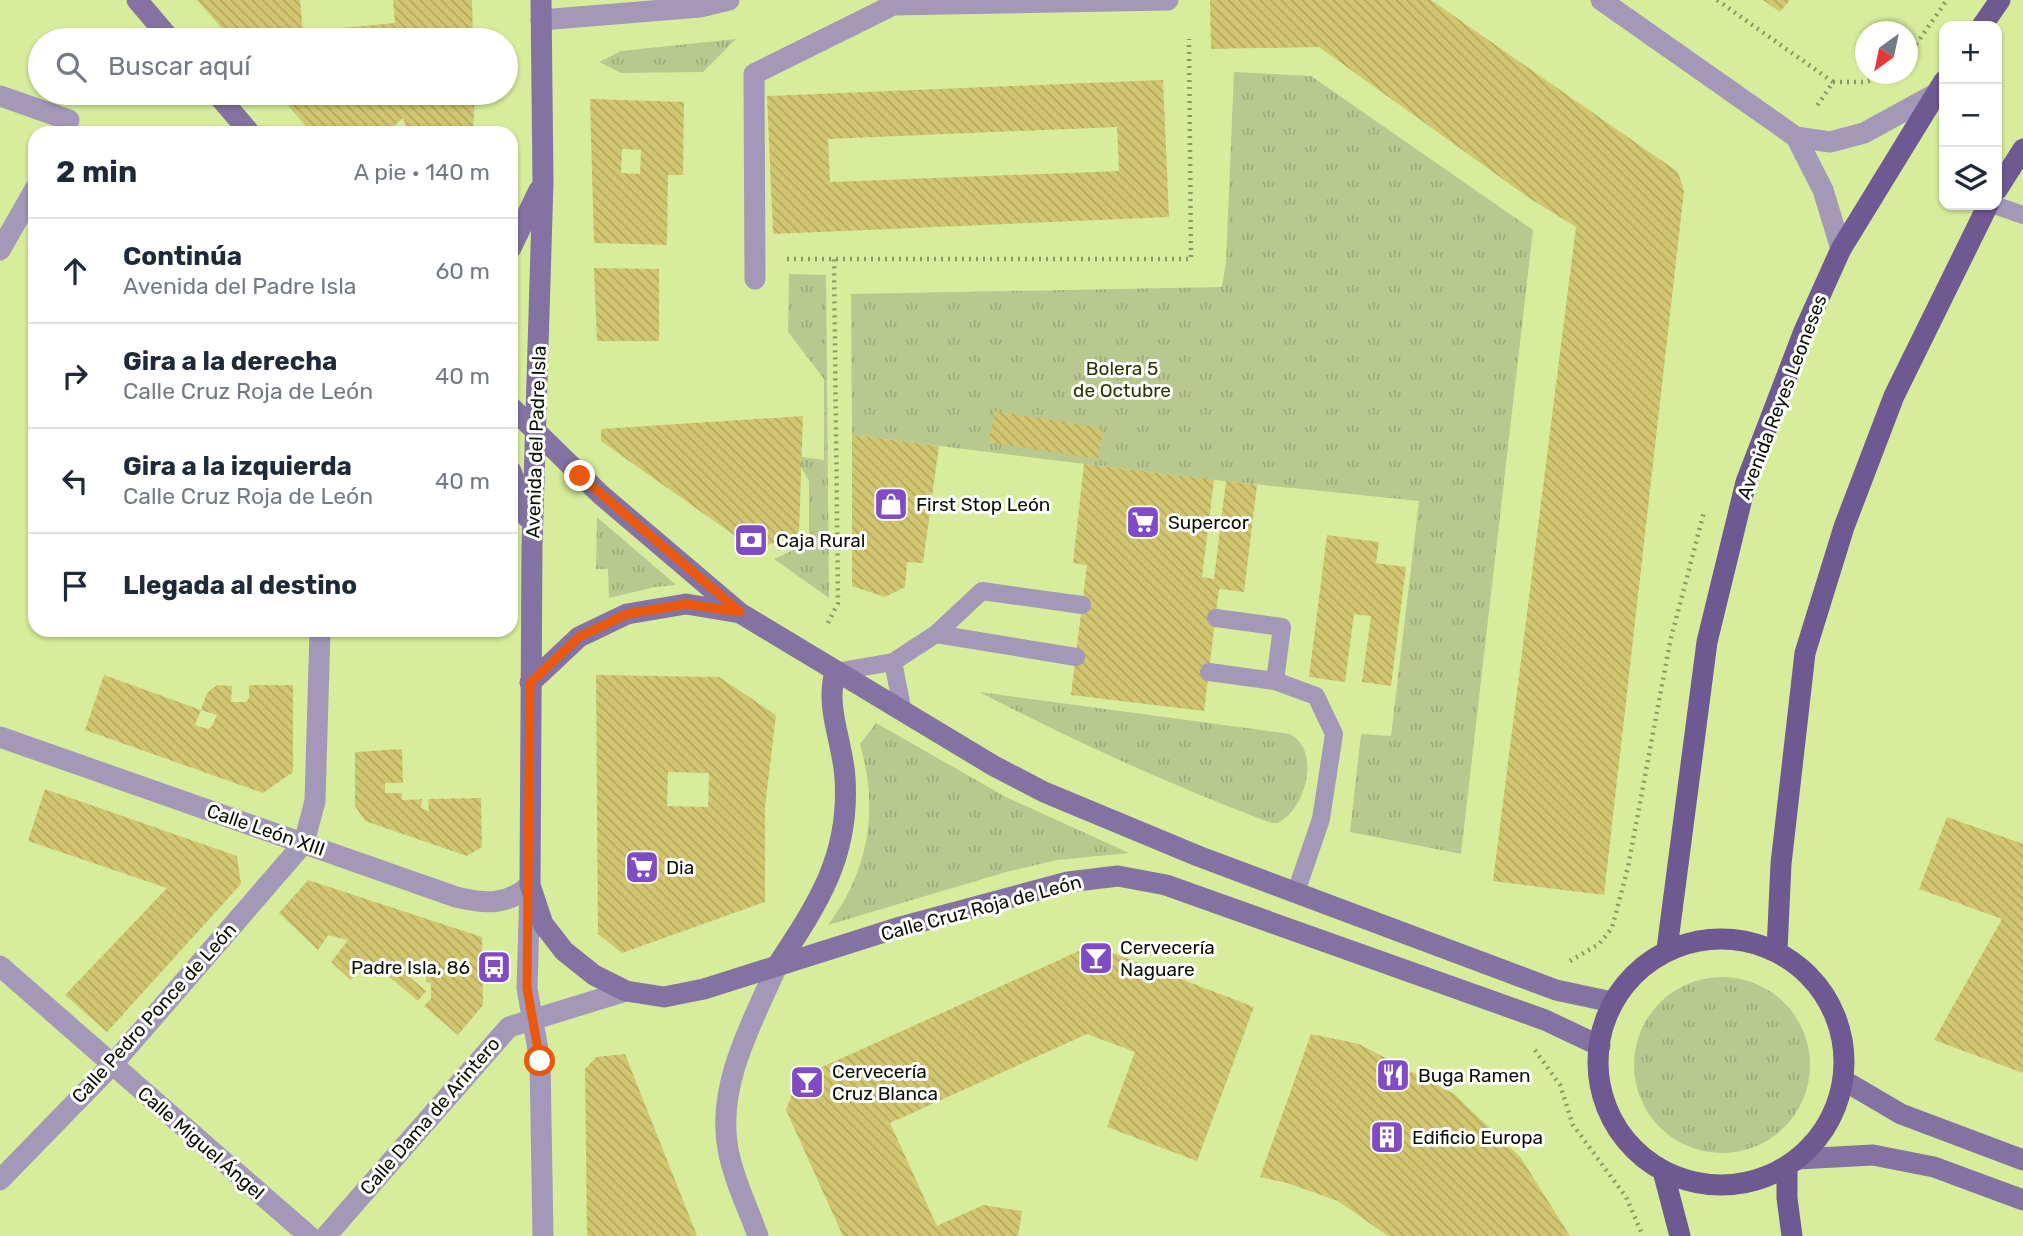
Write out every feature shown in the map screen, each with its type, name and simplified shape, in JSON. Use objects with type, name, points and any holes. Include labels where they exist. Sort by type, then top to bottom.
[{"type":"main road","points":[[137,0],[161,28]]},
{"type":"main road","points":[[1985,21],[2000,0]]},
{"type":"main road","name":"Avenida del Padre Isla","points":[[541,10],[543,182],[532,546],[530,885],[543,924],[564,951]]},
{"type":"main road","name":"Avenida Reyes Leoneses","points":[[1667,949],[1707,642],[1743,496],[1804,331],[1841,249],[1939,89]]},
{"type":"main road","points":[[226,105],[244,126]]},
{"type":"main road","points":[[2002,182],[2023,149]]},
{"type":"main road","points":[[518,234],[543,182]]},
{"type":"main road","points":[[1777,950],[1781,864],[1805,653],[1844,527],[1894,396],[1986,210]]},
{"type":"main road","points":[[518,414],[600,494],[740,612],[835,673],[1044,792],[1198,856],[1556,990],[1612,1002]]},
{"type":"main road","points":[[518,491],[530,524],[532,546]]},
{"type":"main road","points":[[530,683],[579,637],[627,614],[686,604],[740,612]]},
{"type":"main road","points":[[778,964],[828,883],[840,853],[845,777],[831,699],[835,673]]},
{"type":"main road","name":"Calle Cruz Roja de León","points":[[564,951],[594,975],[626,991],[664,997],[704,989],[778,964],[1068,882],[1118,876],[1166,885],[1545,1020],[1600,1045]]},
{"type":"main road","points":[[1792,1236],[1787,1198],[1793,1164],[1820,1137],[1836,1108],[1843,1080],[1843,1043],[1831,1004],[1806,971],[1777,950],[1741,939],[1708,938],[1667,949],[1629,978],[1612,1002],[1600,1045],[1598,1079],[1610,1115],[1632,1147],[1663,1171],[1695,1182],[1730,1185],[1757,1180],[1793,1164],[1873,1155],[1934,1167],[2023,1200]]},
{"type":"main road","points":[[1843,1080],[1901,1114],[2023,1160]]},
{"type":"main road","points":[[1663,1171],[1680,1235]]},
{"type":"street","points":[[541,10],[700,7],[729,0]]},
{"type":"street","points":[[755,279],[754,74],[893,5],[1168,0]]},
{"type":"street","points":[[1601,0],[1803,128],[1830,142],[1864,133],[1939,88]]},
{"type":"street","points":[[0,96],[64,126]]},
{"type":"street","points":[[1803,128],[1841,249]]},
{"type":"street","points":[[0,250],[28,202]]},
{"type":"street","points":[[303,843],[315,801],[320,637]]},
{"type":"street","name":"Calle León XIII","points":[[0,737],[473,901],[511,899],[530,885]]},
{"type":"street","name":"Calle Pedro Ponce de León","points":[[0,1180],[112,1065],[303,843]]},
{"type":"street","name":"Avenida del Padre Isla","points":[[530,885],[527,988],[540,1061],[543,1236]]},
{"type":"street","points":[[758,1236],[727,1149],[727,1098],[743,1043],[778,964]]},
{"type":"street","name":"Calle Miguel Ángel","points":[[0,966],[309,1236]]},
{"type":"street","name":"Calle Dama de Arintero","points":[[326,1236],[502,1033],[519,1021],[626,991]]},
{"type":"lane","points":[[2002,208],[2023,215]]},
{"type":"lane","points":[[835,673],[893,662],[936,634],[982,591],[1082,605]]},
{"type":"lane","points":[[1216,618],[1282,627],[1275,681]]},
{"type":"lane","points":[[936,634],[1076,657]]},
{"type":"lane","points":[[893,662],[903,712]]},
{"type":"lane","points":[[1209,672],[1275,681],[1316,696],[1334,734],[1321,819],[1296,892]]},
{"type":"path","points":[[1717,0],[1833,82],[1855,82]]},
{"type":"path","points":[[1918,42],[1947,0]]},
{"type":"path","points":[[787,259],[1191,259],[1189,39]]},
{"type":"path","points":[[1803,128],[1833,82]]},
{"type":"path","points":[[828,623],[838,603],[834,259]]},
{"type":"path","points":[[1537,1038],[1534,1049],[1560,1085],[1573,1125],[1626,1197],[1643,1236]]},
{"type":"green space","points":[[736,39],[703,72],[621,73],[599,62],[621,51]]},
{"type":"green space","name":"Bolera 5 de Octubre","points":[[1234,72],[1311,76],[1533,230],[1461,854],[1350,832],[1361,734],[1391,736],[1419,501],[1214,480],[852,435],[851,294],[1222,287],[1226,262]]},
{"type":"green space","points":[[789,274],[826,275],[829,598],[774,559],[809,543],[809,481],[795,456],[824,460],[824,379],[788,332]]},
{"type":"green space","points":[[597,517],[676,585],[609,598],[608,569],[596,569]]},
{"type":"green space","points":[[979,692],[1290,734],[1300,742],[1305,753],[1306,780],[1302,794],[1288,816],[1278,823],[1271,823],[1123,762]]},
{"type":"green space","points":[[876,723],[1006,797],[1129,853],[1057,860],[1006,872],[828,925],[853,883],[861,861],[869,816],[869,792],[860,744]]},
{"type":"green space","points":[[1722,977],[1756,983],[1785,1002],[1804,1031],[1810,1065],[1804,1099],[1785,1128],[1756,1147],[1722,1153],[1688,1147],[1659,1128],[1640,1099],[1634,1065],[1640,1031],[1659,1002],[1688,983]]},
{"type":"building","points":[[197,0],[300,0],[303,28],[222,28]]},
{"type":"building","points":[[393,0],[472,0],[473,28],[344,28],[395,23]]},
{"type":"building","points":[[1210,0],[1431,0],[1678,172],[1684,191],[1604,895],[1493,881],[1576,227],[1529,198],[1319,47],[1211,49]]},
{"type":"building","points":[[1763,0],[1790,0],[1780,12]]},
{"type":"building","points":[[1163,80],[1169,217],[773,234],[767,96]],"holes":[[[1117,127],[1119,171],[830,182],[828,139]]]},
{"type":"building","points":[[590,99],[684,102],[683,175],[668,175],[667,245],[594,243]],"holes":[[[622,149],[641,150],[640,174],[621,173]]]},
{"type":"building","points":[[288,105],[474,105],[473,126],[406,126],[403,118],[394,126],[306,126]]},
{"type":"building","points":[[594,268],[659,269],[659,341],[597,341]]},
{"type":"building","points":[[994,411],[1103,428],[1098,459],[989,442]]},
{"type":"building","points":[[803,416],[799,533],[755,550],[601,441],[601,429]]},
{"type":"building","name":"First Stop León","points":[[852,435],[939,446],[923,563],[907,562],[905,587],[885,597],[852,586]]},
{"type":"building","points":[[1084,464],[1214,480],[1202,577],[1214,579],[1226,481],[1257,485],[1244,592],[1219,589],[1204,711],[1071,695],[1087,565],[1073,563]]},
{"type":"building","points":[[1327,535],[1379,542],[1376,563],[1406,567],[1391,686],[1362,682],[1371,616],[1354,614],[1345,682],[1309,677]]},
{"type":"building","points":[[104,675],[201,710],[207,693],[217,685],[232,686],[231,702],[246,702],[249,698],[249,685],[293,685],[293,772],[263,793],[85,730]],"holes":[[[201,710],[217,715],[208,729],[195,725]]]},
{"type":"building","points":[[596,675],[719,677],[776,715],[765,807],[765,902],[622,953],[598,934]],"holes":[[[668,772],[709,773],[708,807],[667,806]]]},
{"type":"building","points":[[402,749],[403,783],[385,783],[385,793],[402,793],[402,800],[422,799],[421,808],[429,811],[428,799],[481,798],[482,847],[467,856],[365,821],[355,806],[355,752]]},
{"type":"building","points":[[45,789],[237,856],[241,884],[107,1032],[65,995],[167,888],[28,841]]},
{"type":"building","points":[[1947,817],[2023,844],[2023,1073],[1934,1040],[2002,919],[1919,889]]},
{"type":"building","points":[[308,880],[482,937],[483,1005],[458,1035],[424,1006],[431,999],[431,983],[426,982],[426,967],[418,960],[406,974],[426,991],[418,1001],[368,959],[351,980],[331,962],[348,940],[328,935],[318,950],[279,913]]},
{"type":"building","points":[[1092,945],[1254,1007],[1197,1161],[1107,1127],[1135,1052],[1087,1034],[890,1123],[937,1226],[983,1205],[1022,1211],[1018,1236],[843,1236],[786,1110],[798,1078]]},
{"type":"building","name":"Edificio Europa","points":[[1311,1034],[1359,1044],[1454,1094],[1521,1158],[1570,1236],[1388,1236],[1338,1201],[1287,1183],[1260,1177]]},
{"type":"building","points":[[625,1054],[697,1236],[587,1236],[585,1069],[596,1057]]},
{"type":"place","name":"First Stop León","points":[[891,504]]},
{"type":"place","name":"Supercor","points":[[1143,522]]},
{"type":"place","name":"Caja Rural","points":[[751,540]]},
{"type":"place","name":"Dia","points":[[642,867]]},
{"type":"place","name":"Cervecería Naguare","points":[[1096,958]]},
{"type":"place","name":"Padre Isla, 86","points":[[494,967]]},
{"type":"place","name":"Buga Ramen","points":[[1393,1075]]},
{"type":"place","name":"Cervecería Cruz Blanca","points":[[807,1082]]},
{"type":"place","name":"Edificio Europa","points":[[1387,1137]]},
{"type":"route","points":[[540,1061],[527,988],[530,683],[579,637],[627,614],[686,604],[740,612],[580,476]]}]
